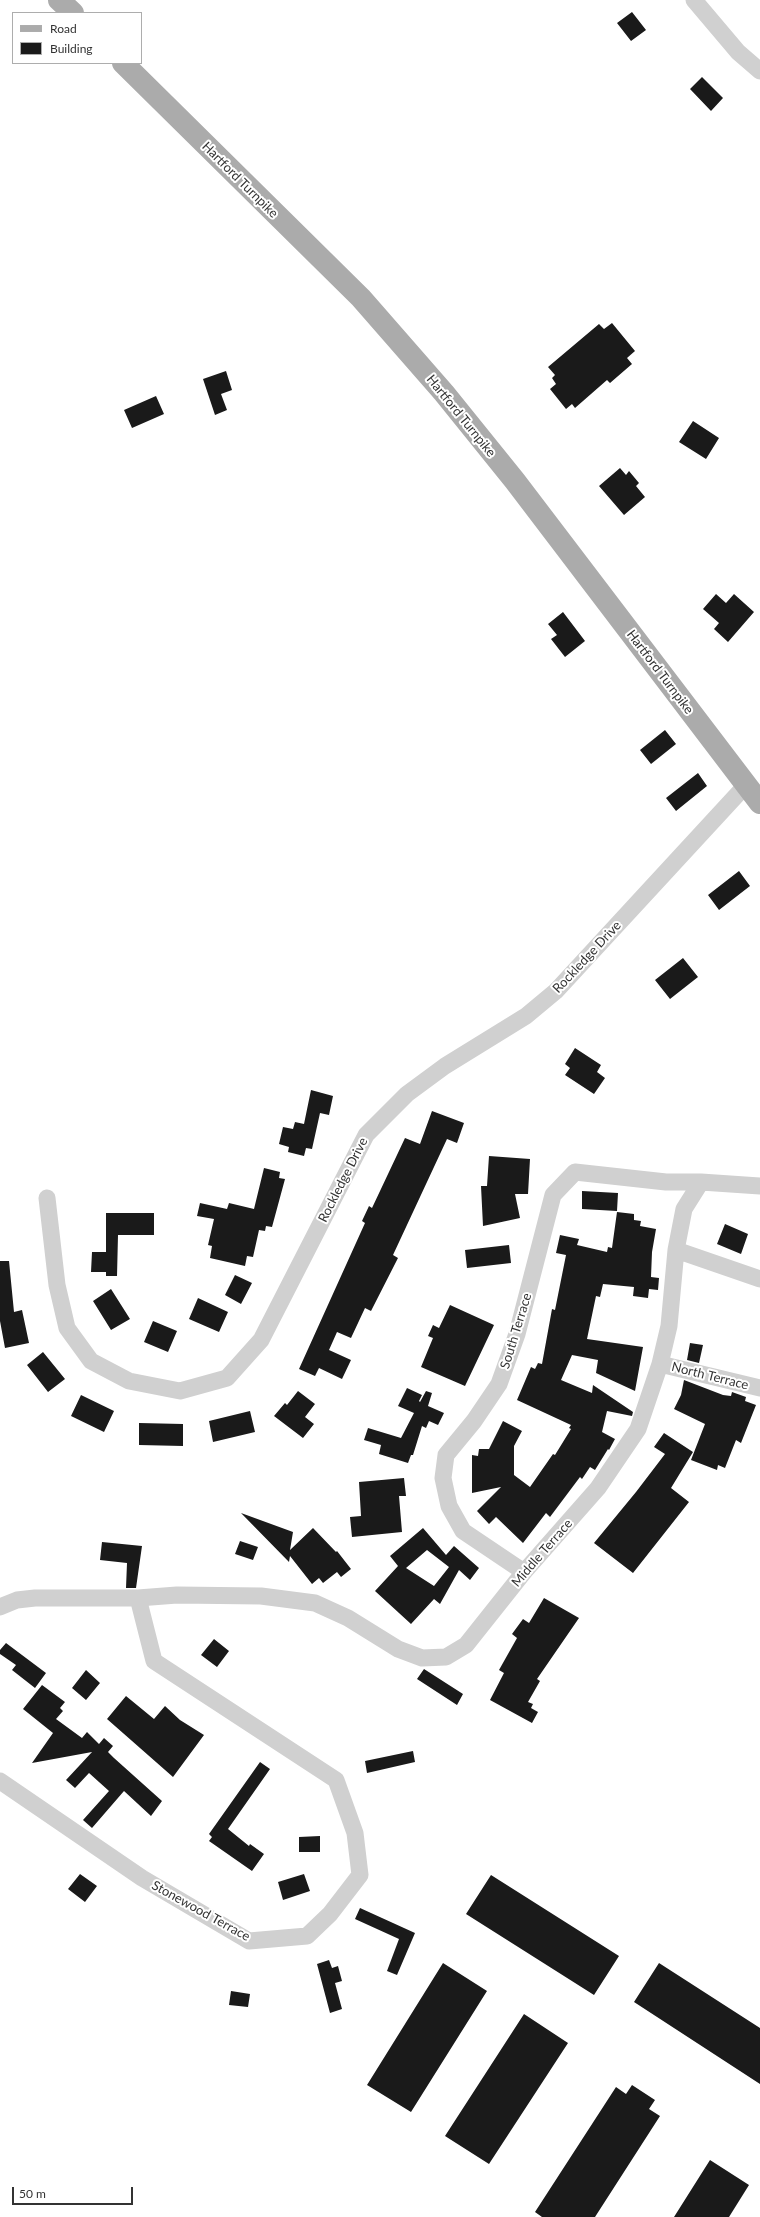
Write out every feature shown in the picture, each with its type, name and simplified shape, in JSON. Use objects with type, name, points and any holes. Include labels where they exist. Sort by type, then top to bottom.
[{"type":"main road","points":[[59,0],[72,12]]},
{"type":"main road","name":"Hartford Turnpike","points":[[124,64],[361,298],[444,393],[515,481],[760,803]]},
{"type":"street","points":[[694,0],[738,52],[760,71]]},
{"type":"street","name":"Rockledge Drive","points":[[47,1198],[56,1285],[67,1328],[91,1361],[129,1381],[180,1391],[227,1378],[261,1340],[366,1135],[407,1094],[445,1066],[526,1016],[556,991],[746,785]]},
{"type":"street","name":"South Terrace","points":[[524,1572],[463,1531],[448,1506],[443,1478],[446,1455],[474,1421],[499,1384],[517,1334],[553,1195],[575,1172],[666,1182],[701,1182]]},
{"type":"street","points":[[701,1182],[760,1186]]},
{"type":"street","name":"Middle Terrace","points":[[138,1598],[177,1595],[261,1596],[315,1602],[348,1618],[398,1649],[422,1658],[446,1657],[466,1646],[524,1572],[598,1488],[638,1429],[660,1364],[669,1326],[676,1250],[684,1209],[701,1182]]},
{"type":"street","points":[[676,1250],[760,1279]]},
{"type":"street","name":"North Terrace","points":[[660,1364],[760,1388]]},
{"type":"street","points":[[0,1607],[17,1600],[35,1598],[138,1598]]},
{"type":"street","name":"Stonewood Terrace","points":[[0,1781],[142,1878],[249,1942],[307,1936],[330,1914],[360,1875],[355,1833],[336,1780],[154,1661],[138,1598]]},
{"type":"building","points":[[632,12],[646,30],[631,41],[617,23]]},
{"type":"building","points":[[702,77],[723,98],[711,111],[690,89]]},
{"type":"building","points":[[612,323],[635,351],[627,358],[632,364],[610,383],[607,380],[575,408],[572,404],[566,409],[550,389],[556,384],[552,378],[555,375],[548,367],[599,324],[604,329]]},
{"type":"building","points":[[226,371],[232,390],[221,394],[227,410],[215,415],[203,379]]},
{"type":"building","points":[[156,396],[164,414],[132,428],[124,410]]},
{"type":"building","points":[[693,421],[719,438],[706,459],[679,442]]},
{"type":"building","points":[[620,468],[626,475],[629,471],[639,483],[636,486],[645,497],[624,515],[599,486]]},
{"type":"building","points":[[716,594],[726,603],[734,594],[754,612],[728,642],[714,629],[719,623],[703,609]]},
{"type":"building","points":[[563,612],[585,641],[565,657],[551,639],[557,635],[548,624]]},
{"type":"building","points":[[665,730],[676,744],[651,764],[640,750]]},
{"type":"building","points":[[698,773],[707,786],[676,811],[666,798]]},
{"type":"building","points":[[739,871],[750,886],[719,910],[708,895]]},
{"type":"building","points":[[683,958],[698,977],[670,999],[655,980]]},
{"type":"building","points":[[575,1048],[601,1065],[597,1072],[605,1078],[594,1094],[565,1075],[570,1068],[565,1064]]},
{"type":"building","points":[[311,1090],[333,1096],[329,1115],[320,1113],[312,1149],[306,1148],[304,1156],[288,1152],[289,1147],[279,1144],[283,1127],[293,1129],[295,1122],[304,1124]]},
{"type":"building","points":[[432,1111],[464,1123],[457,1143],[447,1139],[393,1255],[398,1258],[371,1311],[365,1308],[351,1338],[337,1332],[329,1350],[351,1360],[342,1379],[319,1368],[315,1376],[299,1369],[365,1223],[362,1221],[369,1206],[372,1208],[405,1138],[420,1144]]},
{"type":"building","points":[[489,1156],[530,1159],[528,1194],[515,1194],[520,1218],[483,1226],[481,1186],[487,1186]]},
{"type":"building","points":[[264,1168],[280,1172],[279,1178],[285,1179],[272,1227],[266,1226],[265,1231],[259,1230],[253,1257],[247,1256],[245,1266],[210,1258],[212,1246],[208,1245],[214,1219],[197,1216],[200,1203],[227,1209],[229,1203],[254,1209]]},
{"type":"building","points":[[582,1191],[618,1193],[617,1211],[582,1209]]},
{"type":"building","points":[[617,1212],[634,1214],[634,1220],[641,1221],[640,1226],[656,1229],[652,1252],[651,1277],[659,1278],[658,1290],[649,1289],[648,1298],[633,1296],[634,1287],[603,1284],[600,1297],[596,1296],[587,1339],[643,1347],[635,1391],[596,1373],[598,1360],[572,1355],[561,1380],[592,1393],[593,1385],[633,1412],[632,1416],[607,1411],[602,1432],[615,1439],[609,1450],[608,1449],[595,1470],[590,1467],[582,1479],[580,1477],[550,1517],[546,1513],[523,1543],[496,1517],[489,1524],[477,1511],[501,1487],[472,1493],[472,1455],[478,1456],[479,1449],[489,1449],[503,1421],[522,1431],[514,1446],[514,1475],[530,1487],[553,1454],[555,1455],[571,1429],[569,1428],[571,1425],[517,1400],[531,1367],[535,1369],[538,1363],[542,1364],[552,1309],[555,1310],[566,1255],[556,1253],[560,1235],[579,1239],[577,1245],[607,1252],[608,1247],[612,1248]]},
{"type":"building","points":[[106,1213],[154,1213],[154,1235],[118,1235],[117,1276],[106,1276],[106,1272],[91,1272],[92,1252],[106,1252]]},
{"type":"building","points":[[725,1224],[748,1234],[741,1254],[717,1244]]},
{"type":"building","points":[[509,1245],[511,1263],[467,1268],[465,1250]]},
{"type":"building","points":[[0,1261],[9,1261],[14,1312],[22,1310],[29,1343],[5,1348],[0,1321]]},
{"type":"building","points":[[235,1275],[252,1283],[241,1304],[225,1295]]},
{"type":"building","points":[[111,1289],[130,1319],[111,1330],[93,1301]]},
{"type":"building","points":[[198,1298],[228,1312],[219,1332],[189,1319]]},
{"type":"building","points":[[450,1305],[494,1325],[465,1386],[421,1367],[433,1338],[428,1336],[433,1325],[439,1328]]},
{"type":"building","points":[[153,1321],[177,1331],[168,1352],[144,1342]]},
{"type":"building","points":[[690,1343],[703,1345],[699,1363],[687,1360]]},
{"type":"building","points":[[43,1352],[65,1379],[48,1392],[27,1365]]},
{"type":"building","points":[[684,1380],[723,1395],[731,1396],[732,1392],[746,1397],[745,1401],[756,1405],[741,1443],[736,1440],[725,1468],[718,1465],[717,1470],[691,1460],[705,1424],[674,1409],[681,1395]]},
{"type":"building","points":[[407,1388],[422,1395],[419,1401],[420,1402],[426,1391],[432,1393],[428,1406],[444,1413],[438,1425],[429,1421],[426,1428],[422,1426],[413,1455],[411,1455],[408,1463],[379,1454],[381,1445],[364,1440],[368,1428],[401,1438],[414,1413],[398,1406]]},
{"type":"building","points":[[298,1391],[315,1404],[305,1417],[314,1424],[303,1438],[274,1416],[285,1403],[287,1405]]},
{"type":"building","points":[[81,1395],[114,1411],[104,1432],[71,1416]]},
{"type":"building","points":[[250,1411],[255,1432],[213,1442],[209,1421]]},
{"type":"building","points":[[139,1423],[183,1424],[183,1446],[139,1445]]},
{"type":"building","points":[[664,1433],[693,1452],[671,1488],[689,1502],[633,1573],[594,1543],[665,1454],[654,1447]]},
{"type":"building","points":[[404,1478],[406,1496],[399,1496],[402,1532],[352,1537],[350,1517],[361,1516],[359,1482]]},
{"type":"building","points":[[241,1513],[293,1532],[290,1550],[313,1528],[336,1552],[337,1551],[351,1569],[341,1577],[337,1572],[323,1583],[319,1578],[312,1584],[290,1556],[289,1562]]},
{"type":"building","points":[[423,1528],[446,1555],[454,1546],[479,1568],[470,1580],[459,1570],[440,1604],[434,1599],[411,1624],[375,1591],[398,1566],[390,1556]],"holes":[[[427,1550],[449,1567],[434,1586],[406,1568]]]},
{"type":"building","points":[[240,1541],[258,1547],[253,1560],[235,1554]]},
{"type":"building","points":[[102,1542],[142,1546],[136,1588],[126,1588],[127,1563],[100,1560]]},
{"type":"building","points":[[544,1598],[579,1618],[537,1679],[540,1681],[528,1702],[533,1704],[531,1708],[538,1712],[532,1723],[490,1700],[504,1673],[499,1670],[517,1638],[512,1634],[523,1619],[529,1623]]},
{"type":"building","points":[[214,1639],[229,1651],[217,1667],[201,1655]]},
{"type":"building","points":[[6,1643],[46,1673],[35,1688],[12,1670],[16,1665],[0,1654],[0,1650]]},
{"type":"building","points":[[424,1669],[463,1694],[457,1705],[417,1679]]},
{"type":"building","points":[[86,1670],[100,1683],[86,1700],[72,1688]]},
{"type":"building","points":[[42,1685],[65,1702],[60,1708],[63,1711],[56,1719],[82,1738],[87,1732],[99,1744],[104,1738],[113,1746],[108,1752],[162,1801],[151,1816],[124,1791],[92,1828],[83,1820],[109,1791],[89,1773],[75,1788],[66,1780],[92,1752],[32,1763],[53,1733],[23,1709]]},
{"type":"building","points":[[126,1696],[154,1719],[165,1706],[180,1720],[204,1735],[173,1777],[107,1719]]},
{"type":"building","points":[[413,1751],[415,1762],[367,1773],[365,1761]]},
{"type":"building","points":[[260,1762],[270,1769],[228,1829],[249,1846],[250,1844],[264,1854],[252,1871],[209,1841],[212,1837],[209,1834]]},
{"type":"building","points":[[320,1836],[320,1852],[299,1852],[299,1837]]},
{"type":"building","points":[[80,1874],[97,1886],[85,1902],[68,1889]]},
{"type":"building","points":[[304,1874],[310,1891],[283,1900],[278,1882]]},
{"type":"building","points":[[491,1875],[619,1956],[594,1995],[466,1914]]},
{"type":"building","points":[[360,1908],[415,1933],[397,1975],[387,1971],[399,1939],[355,1919]]},
{"type":"building","points":[[329,1960],[332,1968],[338,1966],[342,1981],[335,1983],[342,2009],[330,2013],[317,1964]]},
{"type":"building","points":[[443,1963],[487,1991],[411,2112],[367,2085]]},
{"type":"building","points":[[659,1963],[760,2028],[760,2084],[634,2002]]},
{"type":"building","points":[[231,1991],[250,1994],[248,2007],[229,2005]]},
{"type":"building","points":[[524,2014],[568,2043],[489,2164],[445,2136]]},
{"type":"building","points":[[632,2085],[655,2100],[649,2109],[660,2116],[595,2217],[542,2217],[535,2212],[616,2087],[626,2094]]},
{"type":"building","points":[[710,2160],[749,2185],[729,2217],[674,2217]]}]
